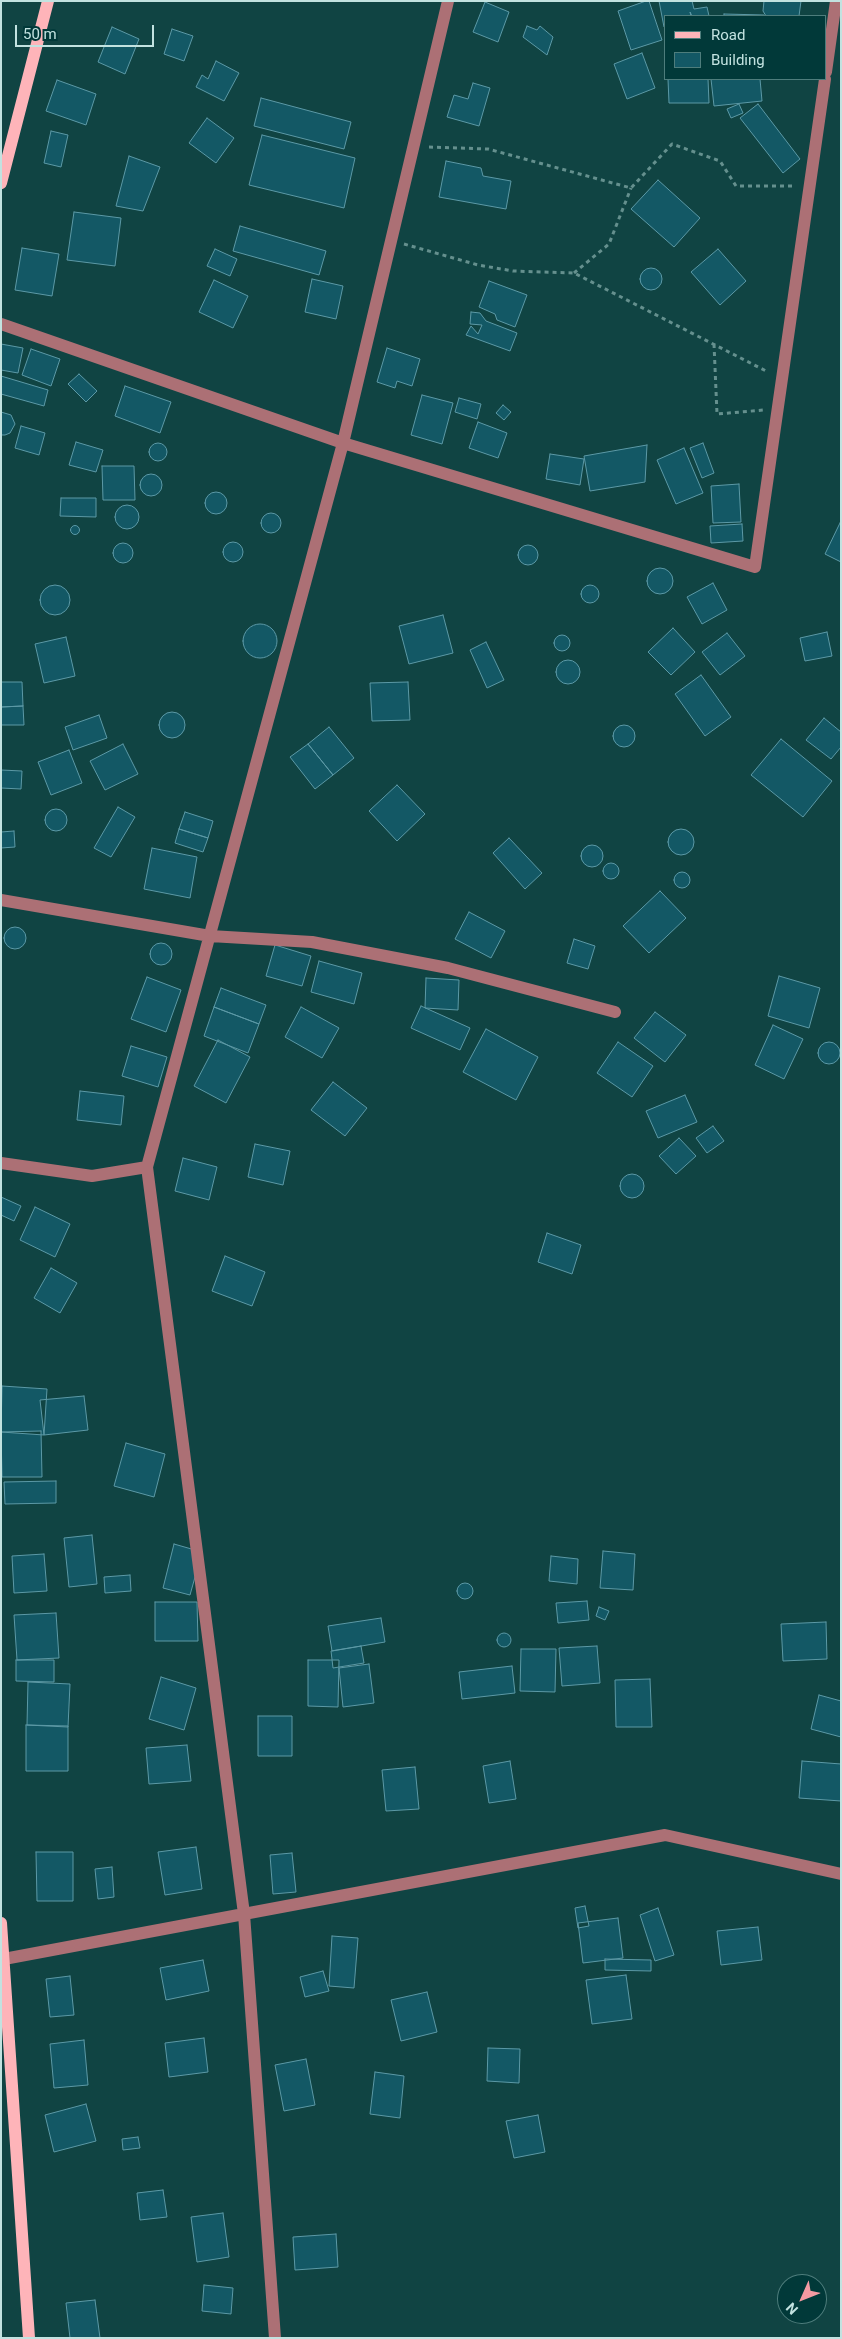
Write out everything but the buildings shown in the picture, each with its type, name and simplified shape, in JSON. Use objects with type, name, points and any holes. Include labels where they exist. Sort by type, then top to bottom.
[{"type":"main road","points":[[1,183],[48,1]]},
{"type":"main road","points":[[1,1923],[29,2338]]},
{"type":"street","points":[[275,2338],[244,1914],[147,1167],[343,443],[448,1]]},
{"type":"street","points":[[827,65],[836,1]]},
{"type":"street","points":[[1,324],[343,443],[755,567],[825,80]]},
{"type":"street","points":[[1,900],[210,936],[312,942],[448,968],[615,1012]]},
{"type":"street","points":[[1,1163],[92,1176],[147,1167]]},
{"type":"street","points":[[4,1959],[665,1835],[841,1874]]},
{"type":"path","points":[[574,273],[609,244],[631,188],[672,144],[720,161],[736,186],[809,186]]},
{"type":"path","points":[[413,147],[488,149],[631,188]]},
{"type":"path","points":[[391,240],[478,265],[514,271],[574,273],[782,379]]},
{"type":"path","points":[[714,344],[717,414],[777,409]]}]
